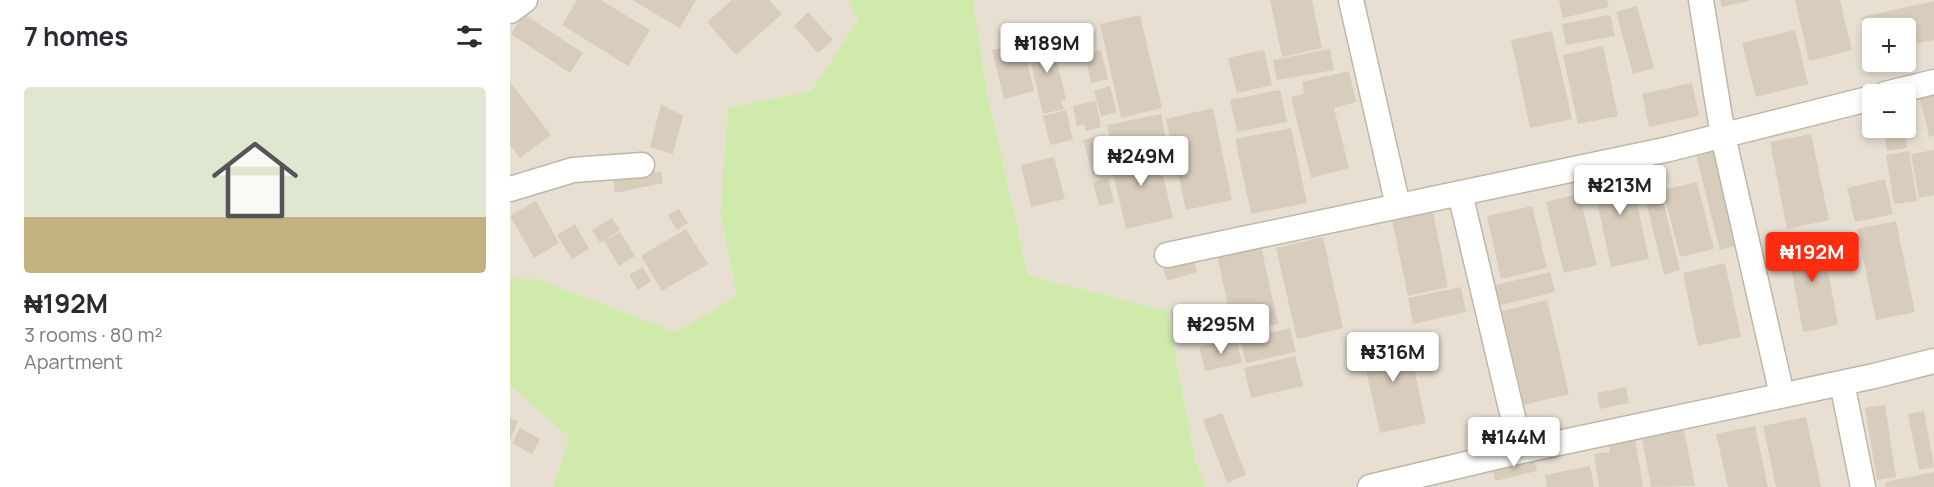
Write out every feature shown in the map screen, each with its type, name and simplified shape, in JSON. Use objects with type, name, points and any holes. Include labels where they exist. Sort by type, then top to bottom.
[{"type":"street","points":[[510,11],[525,0]]},
{"type":"street","points":[[1351,0],[1398,206]]},
{"type":"street","points":[[1701,0],[1723,136],[1782,395]]},
{"type":"street","points":[[1916,86],[1934,82]]},
{"type":"street","points":[[1167,255],[1657,152],[1862,101]]},
{"type":"street","points":[[510,189],[573,170],[642,165]]},
{"type":"street","points":[[1460,193],[1521,451]]},
{"type":"street","points":[[1370,487],[1521,451],[1842,383],[1934,361]]},
{"type":"street","points":[[1842,383],[1863,487]]},
{"type":"shaded area","points":[[510,0],[848,0],[858,20],[811,91],[728,108],[720,213],[737,295],[676,332],[538,279],[510,278]]},
{"type":"shaded area","points":[[973,0],[1934,0],[1934,487],[1206,487],[1196,463],[1167,311],[1028,275],[987,92]]},
{"type":"shaded area","points":[[510,386],[569,437],[553,487],[510,487]]},
{"type":"green space","points":[[848,0],[973,0],[987,92],[1028,275],[1167,311],[1196,463],[1206,487],[553,487],[569,437],[510,386],[510,278],[538,279],[676,332],[737,295],[720,213],[728,108],[811,91],[858,20]]},
{"type":"building","points":[[577,0],[601,0],[650,30],[628,66],[562,25]]},
{"type":"building","points":[[632,0],[696,0],[680,28]]},
{"type":"building","points":[[732,0],[769,0],[782,14],[736,55],[707,22]]},
{"type":"building","points":[[1270,0],[1312,0],[1322,48],[1282,57]]},
{"type":"building","points":[[1559,0],[1607,0],[1609,7],[1563,18]]},
{"type":"building","points":[[1720,0],[1748,0],[1749,1],[1722,7]]},
{"type":"building","points":[[1795,0],[1840,0],[1852,50],[1809,61]]},
{"type":"building","points":[[1934,1],[1934,40],[1916,44],[1916,18],[1862,17]]},
{"type":"building","points":[[1637,6],[1654,68],[1633,74],[1616,12]]},
{"type":"building","points":[[808,12],[833,40],[818,53],[794,26]]},
{"type":"building","points":[[524,14],[583,53],[570,73],[511,34]]},
{"type":"building","points":[[1140,15],[1162,108],[1121,118],[1100,24]]},
{"type":"building","points":[[1610,15],[1615,36],[1566,45],[1562,24]]},
{"type":"building","points":[[1795,30],[1808,84],[1756,97],[1742,43]]},
{"type":"building","points":[[1552,31],[1572,119],[1530,128],[1511,40]]},
{"type":"building","points":[[1051,36],[1066,100],[1061,101],[1064,109],[1043,114],[1026,42]]},
{"type":"building","points":[[1023,43],[1034,91],[1004,99],[992,50]]},
{"type":"building","points":[[1603,46],[1618,116],[1578,124],[1563,55]]},
{"type":"building","points":[[1330,49],[1334,70],[1277,80],[1273,60]]},
{"type":"building","points":[[1101,50],[1108,79],[1091,83],[1085,54]]},
{"type":"building","points":[[1264,50],[1272,85],[1237,93],[1228,58]]},
{"type":"building","points":[[1349,71],[1356,102],[1334,108],[1349,168],[1311,178],[1291,97],[1304,94],[1302,82]]},
{"type":"building","points":[[510,82],[551,135],[520,158],[510,145]]},
{"type":"building","points":[[1692,83],[1699,116],[1649,127],[1642,94]]},
{"type":"building","points":[[1110,86],[1117,112],[1101,116],[1094,91]]},
{"type":"building","points":[[1280,90],[1287,122],[1237,132],[1230,100]]},
{"type":"building","points":[[1934,96],[1934,136],[1929,137],[1920,98]]},
{"type":"building","points":[[1096,101],[1101,127],[1086,131],[1084,124],[1077,126],[1073,106]]},
{"type":"building","points":[[661,104],[683,116],[673,154],[650,147]]},
{"type":"building","points":[[1213,108],[1232,200],[1186,210],[1166,119]]},
{"type":"building","points":[[1066,110],[1073,140],[1050,145],[1043,116]]},
{"type":"building","points":[[1161,114],[1166,139],[1112,151],[1107,125]]},
{"type":"building","points":[[1291,128],[1307,203],[1251,214],[1235,139]]},
{"type":"building","points":[[1811,134],[1829,220],[1787,229],[1770,142]]},
{"type":"building","points":[[1103,135],[1112,170],[1093,175],[1083,140]]},
{"type":"building","points":[[1885,138],[1906,138],[1907,148],[1887,151]]},
{"type":"building","points":[[1713,142],[1739,245],[1720,250],[1694,147]]},
{"type":"building","points":[[1156,145],[1173,218],[1126,229],[1109,155]]},
{"type":"building","points":[[1934,150],[1934,195],[1919,198],[1911,154]]},
{"type":"building","points":[[1909,151],[1917,201],[1894,204],[1886,155]]},
{"type":"building","points":[[1054,157],[1065,199],[1031,207],[1021,165]]},
{"type":"building","points":[[1654,164],[1680,270],[1664,275],[1638,168]]},
{"type":"building","points":[[1629,166],[1649,259],[1611,267],[1591,174]]},
{"type":"building","points":[[661,171],[663,183],[615,193],[613,181]]},
{"type":"building","points":[[1108,178],[1114,202],[1099,206],[1093,182]]},
{"type":"building","points":[[1885,179],[1893,214],[1855,222],[1847,188]]},
{"type":"building","points":[[1697,182],[1714,249],[1680,257],[1663,190]]},
{"type":"building","points":[[1579,194],[1597,265],[1564,273],[1546,202]]},
{"type":"building","points":[[536,201],[559,243],[534,258],[510,216]]},
{"type":"building","points":[[1532,206],[1547,268],[1501,279],[1487,216]]},
{"type":"building","points":[[679,209],[688,223],[677,230],[668,215]]},
{"type":"building","points":[[1433,212],[1448,287],[1408,296],[1392,220]]},
{"type":"building","points":[[612,218],[620,230],[600,243],[592,230]]},
{"type":"building","points":[[1896,221],[1915,312],[1876,320],[1857,229]]},
{"type":"building","points":[[575,224],[589,249],[572,259],[557,235]]},
{"type":"building","points":[[686,229],[708,264],[662,291],[641,256]]},
{"type":"building","points":[[620,232],[635,256],[619,266],[604,241]]},
{"type":"building","points":[[1821,234],[1838,325],[1803,332],[1786,241]]},
{"type":"building","points":[[1323,237],[1343,328],[1297,339],[1276,248]]},
{"type":"building","points":[[1261,246],[1278,324],[1234,334],[1217,255]]},
{"type":"building","points":[[1192,255],[1197,272],[1167,281],[1162,264]]},
{"type":"building","points":[[1725,263],[1741,337],[1698,346],[1683,273]]},
{"type":"building","points":[[643,267],[651,281],[638,290],[629,275]]},
{"type":"building","points":[[1550,272],[1555,292],[1497,306],[1492,286]]},
{"type":"building","points":[[1461,287],[1466,312],[1413,324],[1408,298]]},
{"type":"building","points":[[1547,300],[1569,394],[1524,405],[1502,311]]},
{"type":"building","points":[[1290,328],[1296,352],[1246,363],[1240,340]]},
{"type":"building","points":[[1406,333],[1426,423],[1380,433],[1360,343]]},
{"type":"building","points":[[1236,338],[1242,363],[1205,371],[1199,347]]},
{"type":"building","points":[[1295,356],[1303,386],[1251,398],[1244,368]]},
{"type":"building","points":[[1626,387],[1629,403],[1600,409],[1597,393]]},
{"type":"building","points":[[1885,405],[1896,477],[1877,480],[1865,408]]},
{"type":"building","points":[[1924,411],[1934,467],[1919,470],[1908,414]]},
{"type":"building","points":[[1222,413],[1246,475],[1227,483],[1203,420]]},
{"type":"building","points":[[1806,417],[1821,487],[1776,487],[1763,426]]},
{"type":"building","points":[[510,418],[518,421],[510,440]]},
{"type":"building","points":[[1755,426],[1768,487],[1728,487],[1716,434]]},
{"type":"building","points":[[520,428],[540,439],[532,454],[512,443]]},
{"type":"building","points":[[1684,430],[1695,486],[1651,487],[1642,438]]},
{"type":"building","points":[[1635,438],[1643,487],[1599,487],[1594,454],[1610,452],[1608,443]]},
{"type":"building","points":[[1533,455],[1537,471],[1495,481],[1492,465]]},
{"type":"building","points":[[1590,466],[1594,487],[1547,487],[1545,475]]},
{"type":"building","points":[[1934,472],[1934,487],[1886,487],[1885,482]]}]
